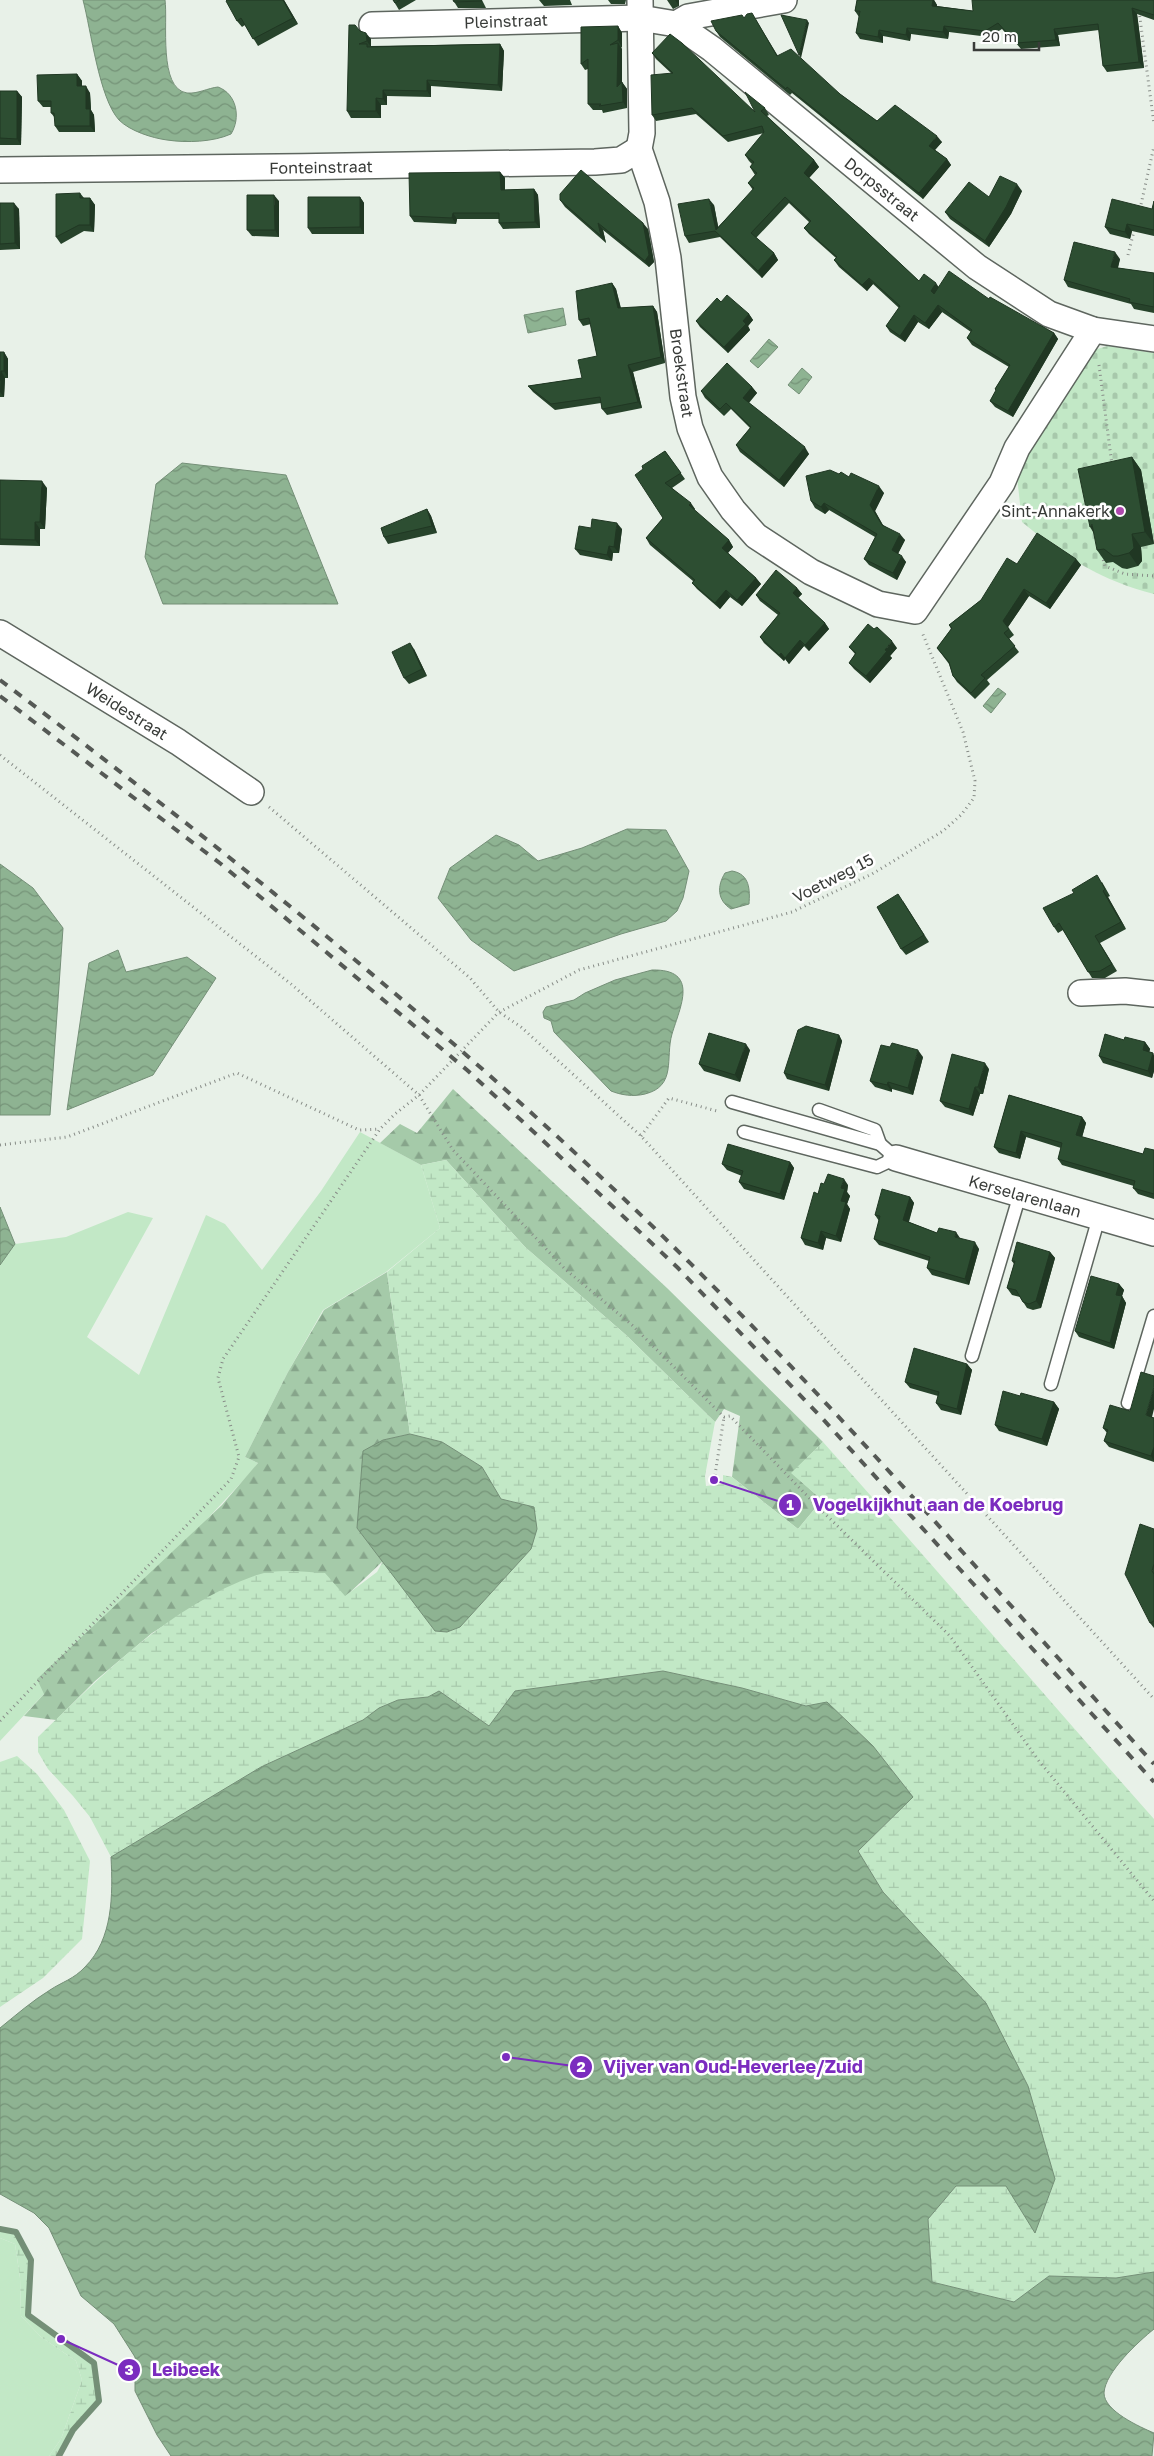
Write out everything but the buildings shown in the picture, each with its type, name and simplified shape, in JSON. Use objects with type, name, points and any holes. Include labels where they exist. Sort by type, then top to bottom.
[{"type":"street","points":[[676,24],[688,17],[784,0]]},
{"type":"street","name":"Dorpsstraat","points":[[640,9],[676,24],[719,55],[977,267],[1049,314],[1099,331],[1154,339]]},
{"type":"street","name":"Pleinstraat","points":[[372,26],[640,9]]},
{"type":"street","name":"Broekstraat","points":[[640,9],[642,133],[639,149],[657,202],[668,258],[683,397],[698,451],[710,477],[733,510],[756,536],[811,572],[878,604],[915,611]]},
{"type":"street","name":"Fonteinstraat","points":[[0,170],[278,169],[595,162],[621,160],[639,149]]},
{"type":"street","points":[[915,611],[1002,483],[1017,448],[1099,331]]},
{"type":"street","name":"Weidestraat","points":[[0,633],[178,742],[251,792]]},
{"type":"street","points":[[1081,994],[1125,991],[1154,994]]},
{"type":"street","name":"Kerselarenlaan","points":[[888,1151],[1020,1194],[1154,1233]]},
{"type":"lane","points":[[732,1102],[888,1151]]},
{"type":"lane","points":[[819,1110],[875,1130],[888,1151]]},
{"type":"lane","points":[[744,1132],[877,1167],[888,1151]]},
{"type":"lane","points":[[972,1356],[1020,1194]]},
{"type":"lane","points":[[1051,1384],[1099,1218]]},
{"type":"lane","points":[[1128,1403],[1154,1316]]},
{"type":"path","points":[[1139,10],[1154,124]]},
{"type":"path","points":[[1139,210],[1154,146]]},
{"type":"path","points":[[1128,255],[1137,220]]},
{"type":"path","points":[[1099,331],[1113,469]]},
{"type":"path","points":[[1105,467],[1112,463]]},
{"type":"path","points":[[1102,551],[1105,566],[1125,574],[1154,576]]},
{"type":"path","name":"Voetweg 15","points":[[0,1720],[231,1479],[239,1458],[218,1378],[223,1359],[380,1129],[395,1114],[419,1096],[499,1012],[579,970],[792,912],[872,874],[943,831],[961,815],[974,798],[975,781],[964,732],[938,666],[928,650],[915,611]]},
{"type":"path","points":[[0,755],[291,984],[419,1096],[453,1150],[564,1269],[632,1325],[724,1417]]},
{"type":"path","points":[[251,792],[470,978],[499,1012],[520,1028],[641,1136],[1154,1699]]},
{"type":"path","points":[[0,1145],[67,1137],[237,1074],[358,1130],[380,1129]]},
{"type":"path","points":[[724,1417],[730,1416],[816,1505],[950,1636],[1039,1761],[1154,1901]]},
{"type":"path","points":[[715,1475],[724,1417]]},
{"type":"green space","points":[[1107,346],[1154,353],[1154,594],[1118,582],[1084,566],[1022,522],[1015,458],[1088,352]]},
{"type":"green space","points":[[453,1089],[667,1288],[823,1442],[792,1473],[822,1500],[798,1529],[732,1477],[740,1416],[724,1409],[715,1422],[626,1335],[525,1247],[446,1160],[421,1165],[380,1143],[400,1124],[417,1133]]},
{"type":"green space","points":[[360,1132],[421,1165],[440,1228],[386,1272],[323,1310],[288,1372],[245,1457],[258,1463],[0,1741],[0,1265],[15,1244],[66,1237],[128,1212],[153,1218],[87,1337],[139,1375],[206,1215],[225,1224],[262,1270],[321,1191]]},
{"type":"green space","points":[[446,1160],[525,1247],[626,1335],[715,1422],[705,1476],[706,1486],[723,1484],[723,1475],[732,1477],[798,1529],[822,1500],[791,1473],[823,1442],[1154,1819],[1154,2272],[1116,2278],[1049,2276],[1014,2302],[932,2282],[928,2219],[956,2186],[1006,2185],[883,1892],[858,1851],[913,1797],[873,1746],[827,1703],[806,1706],[742,1688],[663,1671],[515,1691],[489,1726],[439,1691],[428,1697],[398,1700],[379,1708],[363,1720],[261,1767],[111,1857],[90,1817],[48,1769],[38,1752],[38,1737],[139,1644],[195,1605],[225,1588],[265,1573],[299,1571],[325,1573],[345,1596],[377,1572],[383,1561],[435,1631],[447,1632],[460,1627],[531,1549],[534,1507],[501,1499],[482,1467],[442,1442],[410,1434],[387,1272],[440,1228],[421,1165]]},
{"type":"green space","points":[[387,1272],[410,1434],[383,1440],[357,1528],[383,1561],[345,1597],[258,1575],[206,1599],[152,1633],[95,1681],[56,1720],[24,1716],[44,1694],[37,1679],[222,1505],[258,1463],[245,1457],[288,1372],[324,1310]]},
{"type":"green space","points":[[17,1756],[37,1774],[64,1810],[90,1861],[82,1939],[43,1978],[0,2007],[0,1762]]},
{"type":"green space","points":[[0,2229],[16,2232],[31,2260],[28,2315],[94,2363],[99,2401],[73,2430],[59,2456],[49,2456],[61,2439],[82,2380],[76,2361],[41,2337],[21,2316],[20,2278],[15,2244],[0,2238]]},
{"type":"green space","points":[[0,2238],[15,2244],[20,2278],[21,2316],[41,2337],[76,2361],[82,2380],[61,2439],[49,2456],[0,2456]]},
{"type":"water","points":[[83,0],[165,0],[166,53],[172,80],[178,89],[187,93],[195,93],[218,87],[224,90],[233,101],[235,107],[236,121],[231,134],[216,139],[200,141],[167,140],[142,133],[119,120],[112,110],[101,80]]},
{"type":"water","points":[[563,308],[566,325],[528,333],[524,315]]},
{"type":"water","points":[[769,339],[778,347],[758,368],[750,361]]},
{"type":"water","points":[[802,368],[812,377],[799,394],[788,385]]},
{"type":"water","points":[[182,463],[286,475],[338,604],[163,604],[145,557],[156,484]]},
{"type":"water","points":[[998,688],[1006,694],[991,713],[983,706]]},
{"type":"water","points":[[627,829],[666,830],[689,871],[683,898],[677,911],[666,921],[621,934],[514,971],[471,940],[438,898],[450,868],[496,835],[519,845],[538,861],[582,848]]},
{"type":"water","points":[[0,864],[33,888],[63,928],[50,1115],[0,1115]]},
{"type":"water","points":[[732,871],[746,879],[749,888],[749,904],[731,909],[723,901],[720,888],[725,873]]},
{"type":"water","points":[[118,950],[126,972],[187,957],[216,978],[153,1075],[67,1110],[89,963]]},
{"type":"water","points":[[652,970],[667,971],[676,976],[682,983],[682,1002],[670,1043],[666,1078],[662,1085],[645,1094],[619,1094],[611,1091],[554,1032],[551,1021],[544,1018],[543,1012],[546,1007],[574,1000],[615,980]]},
{"type":"water","points":[[0,1207],[15,1244],[0,1265]]},
{"type":"water","points":[[410,1434],[442,1442],[482,1467],[501,1499],[534,1507],[537,1529],[531,1549],[460,1627],[447,1632],[435,1631],[357,1528],[363,1451],[383,1440]]},
{"type":"water","points":[[663,1671],[742,1688],[806,1706],[827,1702],[873,1746],[913,1797],[858,1851],[883,1892],[986,2003],[1028,2086],[1055,2179],[1035,2233],[1006,2186],[956,2186],[928,2219],[932,2282],[1014,2302],[1049,2276],[1116,2278],[1154,2272],[1154,2329],[1116,2367],[1110,2376],[1104,2393],[1106,2400],[1116,2412],[1154,2433],[1152,2456],[171,2456],[157,2435],[135,2391],[135,2357],[114,2324],[81,2296],[49,2228],[34,2213],[0,2194],[0,2028],[54,1987],[77,1975],[94,1956],[106,1930],[109,1916],[112,1886],[111,1857],[261,1767],[363,1720],[379,1708],[398,1700],[428,1697],[439,1691],[489,1726],[515,1691]]},
{"type":"waterway","points":[[0,2229],[16,2232],[31,2260],[28,2315],[94,2363],[99,2401],[73,2430],[59,2456]]},
{"type":"railway","points":[[0,680],[179,817],[354,959],[524,1106],[607,1183],[688,1261],[808,1384],[1154,1764]]},
{"type":"railway","points":[[0,696],[221,864],[467,1070],[536,1134],[678,1268],[821,1417],[1154,1782]]},
{"type":"place","name":"Sint-Annakerk","points":[[1120,511]]},
{"type":"place","name":"Vogelkijkhut aan de Koebrug","points":[[714,1480]]},
{"type":"place","name":"Vijver van Oud-Heverlee/Zuid","points":[[506,2057]]},
{"type":"place","name":"Leibeek","points":[[61,2339]]}]
